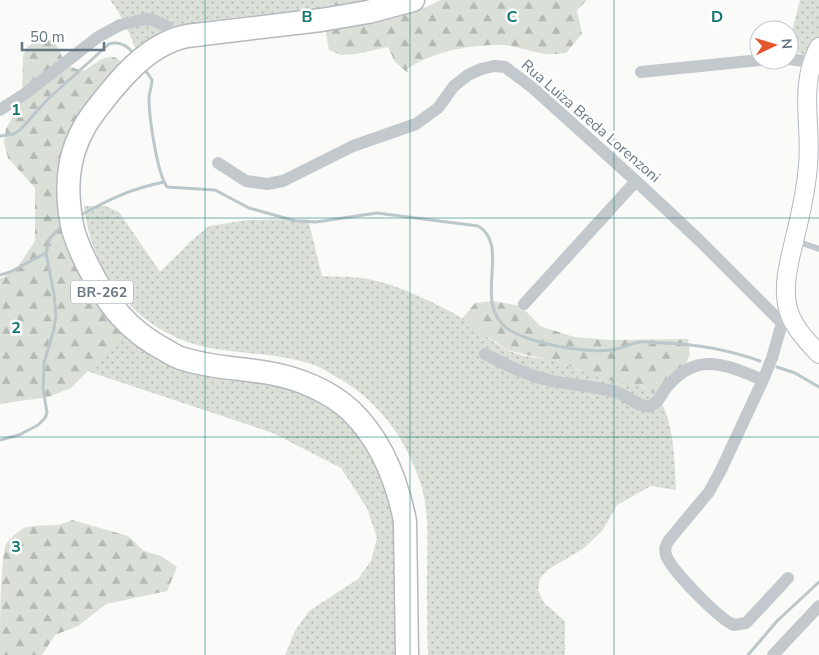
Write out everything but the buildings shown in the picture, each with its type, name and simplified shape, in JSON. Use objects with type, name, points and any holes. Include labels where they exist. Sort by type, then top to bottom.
[{"type":"highway","name":"BR-262","points":[[407,655],[405,521],[401,499],[391,472],[380,448],[368,431],[351,411],[331,396],[305,383],[272,373],[222,367],[183,359],[155,345],[132,329],[114,310],[97,285],[73,232],[67,188],[70,163],[89,118],[121,78],[151,53],[177,38],[321,20],[368,12],[412,0]]},
{"type":"street","points":[[0,110],[98,37],[120,25],[146,19],[153,20],[166,26],[177,38]]},
{"type":"street","points":[[799,57],[815,54],[806,92],[813,116],[801,211],[785,288],[791,318],[799,332],[819,354]]},
{"type":"street","points":[[641,72],[749,61]]},
{"type":"street","name":"Rua Luiza Breda Lorenzoni","points":[[218,163],[246,181],[267,184],[282,181],[353,146],[416,124],[438,108],[454,86],[468,75],[494,66],[505,68],[533,88],[636,181],[699,240],[782,323]]},
{"type":"street","points":[[524,304],[636,181]]},
{"type":"street","points":[[787,305],[763,380],[709,492],[669,540],[665,547],[665,552],[672,568],[679,576],[734,625],[746,622],[788,578]]},
{"type":"street","points":[[485,354],[525,373],[622,394],[643,407],[655,404],[678,374],[703,363],[732,369],[763,380]]},
{"type":"street","points":[[773,655],[819,606]]},
{"type":"lane","points":[[794,240],[819,249]]},
{"type":"green space","points":[[110,0],[320,0],[322,8],[203,21],[174,29],[136,50],[125,24]]},
{"type":"green space","points":[[320,0],[373,0],[322,8]]},
{"type":"green space","points":[[441,0],[587,0],[577,10],[582,34],[566,53],[541,53],[507,45],[477,46],[452,50],[428,58],[407,69],[409,74],[395,62],[388,47],[356,54],[341,55],[329,50],[325,28],[398,17]]},
{"type":"green space","points":[[800,0],[819,0],[819,42],[811,57],[799,53],[799,20],[795,20]]},
{"type":"green space","points":[[39,40],[53,40],[67,64],[76,69],[84,71],[108,57],[117,58],[121,62],[100,84],[83,110],[63,183],[128,330],[71,388],[48,397],[0,404],[0,279],[16,270],[35,241],[35,188],[8,158],[4,143],[6,129],[22,100],[23,56],[28,46]]},
{"type":"green space","points":[[84,206],[105,206],[119,212],[160,272],[209,226],[248,220],[308,219],[322,276],[362,278],[392,286],[419,296],[458,316],[509,351],[557,362],[608,379],[642,386],[652,391],[662,404],[670,427],[676,490],[651,486],[617,505],[602,531],[583,549],[549,569],[540,578],[538,590],[544,603],[565,621],[565,655],[428,655],[426,507],[415,467],[398,435],[387,420],[362,394],[347,383],[316,366],[299,360],[210,348],[185,341],[161,330],[123,298],[109,278],[97,256],[89,232]]},
{"type":"green space","points":[[493,301],[521,306],[540,326],[574,337],[610,340],[688,339],[690,354],[683,372],[657,395],[643,386],[616,382],[564,364],[507,350],[462,319],[475,303]]},
{"type":"green space","points":[[128,330],[138,338],[306,383],[389,459],[410,655],[285,655],[295,631],[309,611],[358,579],[371,561],[377,538],[367,508],[341,468],[273,433],[87,371]]},
{"type":"green space","points":[[72,520],[128,536],[144,551],[161,556],[177,567],[167,591],[106,604],[78,626],[55,635],[42,655],[0,655],[1,581],[6,544],[15,534],[27,527],[55,525]]},
{"type":"waterway","points":[[0,136],[14,134],[20,130],[47,100],[109,44],[123,44],[133,53]]},
{"type":"waterway","points":[[146,71],[152,80],[149,99],[154,144],[163,180],[167,187],[215,190],[249,208],[296,221],[316,222],[377,213],[478,226],[488,235],[492,247],[492,305],[497,318],[508,329],[518,334],[544,343],[573,349],[611,350],[643,342],[712,348],[760,361]]},
{"type":"waterway","points":[[81,215],[121,195],[164,182]]},
{"type":"waterway","points":[[0,440],[19,435],[38,425],[47,413],[43,388],[44,363],[56,315],[46,253],[50,238],[63,225]]},
{"type":"waterway","points":[[0,275],[10,272],[46,253]]},
{"type":"waterway","points":[[777,367],[795,373],[819,387]]},
{"type":"waterway","points":[[748,655],[778,620],[819,582]]}]
